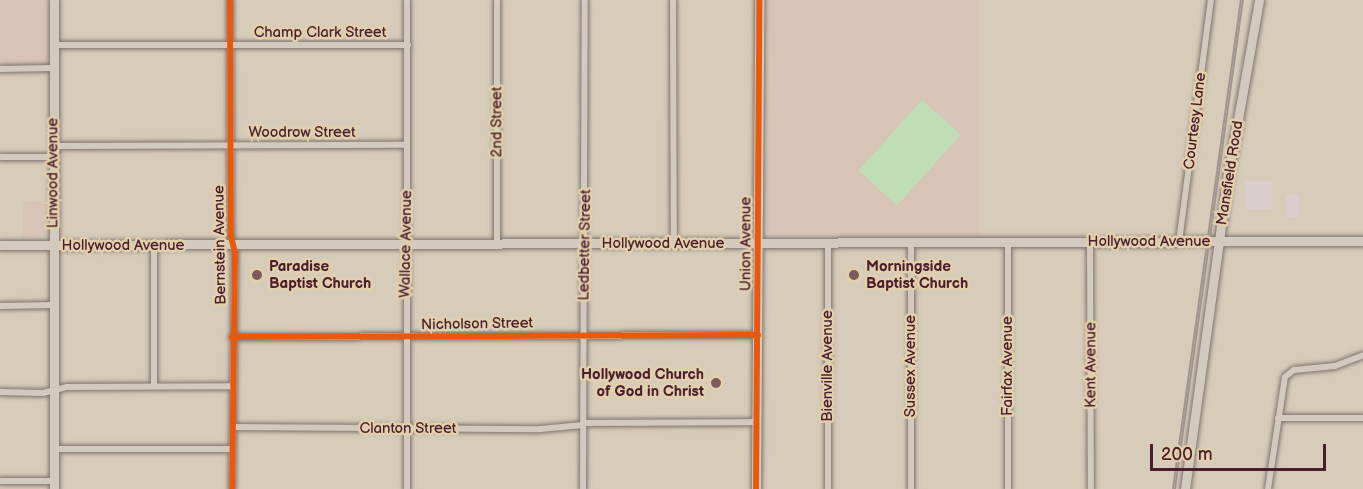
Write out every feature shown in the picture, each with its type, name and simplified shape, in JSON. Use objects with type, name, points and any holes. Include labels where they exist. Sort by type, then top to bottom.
[{"type":"main road","name":"Linwood Avenue","points":[[54,0],[54,485]]},
{"type":"main road","name":"Union Avenue","points":[[756,489],[759,0]]},
{"type":"main road","name":"Mansfield Road","points":[[1185,489],[1219,242],[1259,0]]},
{"type":"main road","name":"Hollywood Avenue","points":[[0,245],[1363,241]]},
{"type":"street","name":"Bernstein Avenue","points":[[230,0],[234,245],[231,386],[232,489]]},
{"type":"street","name":"Wallace Avenue","points":[[406,489],[407,0]]},
{"type":"street","name":"2nd Street","points":[[497,0],[497,244]]},
{"type":"street","name":"Ledbetter Street","points":[[583,489],[583,335],[586,244],[585,0]]},
{"type":"street","points":[[673,0],[674,244]]},
{"type":"street","name":"Courtesy Lane","points":[[1179,242],[1211,0]]},
{"type":"street","name":"Champ Clark Street","points":[[53,45],[408,45]]},
{"type":"street","points":[[0,69],[53,68]]},
{"type":"street","name":"Woodrow Street","points":[[53,146],[407,145]]},
{"type":"street","points":[[0,157],[53,157]]},
{"type":"street","name":"Fairfax Avenue","points":[[1008,242],[1008,489]]},
{"type":"street","name":"Kent Avenue","points":[[1090,242],[1091,489]]},
{"type":"street","name":"Bienville Avenue","points":[[828,243],[828,489]]},
{"type":"street","name":"Sussex Avenue","points":[[911,243],[911,489]]},
{"type":"street","points":[[154,246],[154,386]]},
{"type":"street","points":[[0,306],[53,305]]},
{"type":"street","name":"Nicholson Street","points":[[232,337],[758,335]]},
{"type":"street","points":[[1268,489],[1278,418],[1289,372],[1335,366],[1363,355]]},
{"type":"street","points":[[0,392],[154,386],[231,386]]},
{"type":"street","points":[[1278,418],[1363,418]]},
{"type":"street","name":"Clanton Street","points":[[233,427],[554,429],[583,424],[756,422]]},
{"type":"street","points":[[54,449],[232,449]]},
{"type":"street","points":[[0,481],[54,485]]},
{"type":"shaded area","points":[[0,0],[48,0],[48,65],[0,65]]},
{"type":"shaded area","points":[[767,0],[979,0],[979,236],[767,236]]},
{"type":"shaded area","points":[[46,201],[45,235],[23,238],[23,202]]},
{"type":"green space","points":[[922,100],[961,135],[897,205],[858,171]]},
{"type":"building","points":[[1245,181],[1272,181],[1272,209],[1245,209]]},
{"type":"building","points":[[1286,195],[1299,195],[1299,217],[1286,217]]},
{"type":"railway","points":[[1174,489],[1242,0]]},
{"type":"cycle path","points":[[230,0],[231,236],[235,253],[232,489]]},
{"type":"cycle path","points":[[756,489],[759,0]]},
{"type":"cycle path","points":[[232,337],[758,335]]},
{"type":"place","name":"Paradise Baptist Church","points":[[257,275]]},
{"type":"place","name":"Morningside Baptist Church","points":[[854,275]]},
{"type":"place","name":"Hollywood Church of God in Christ","points":[[716,383]]}]
